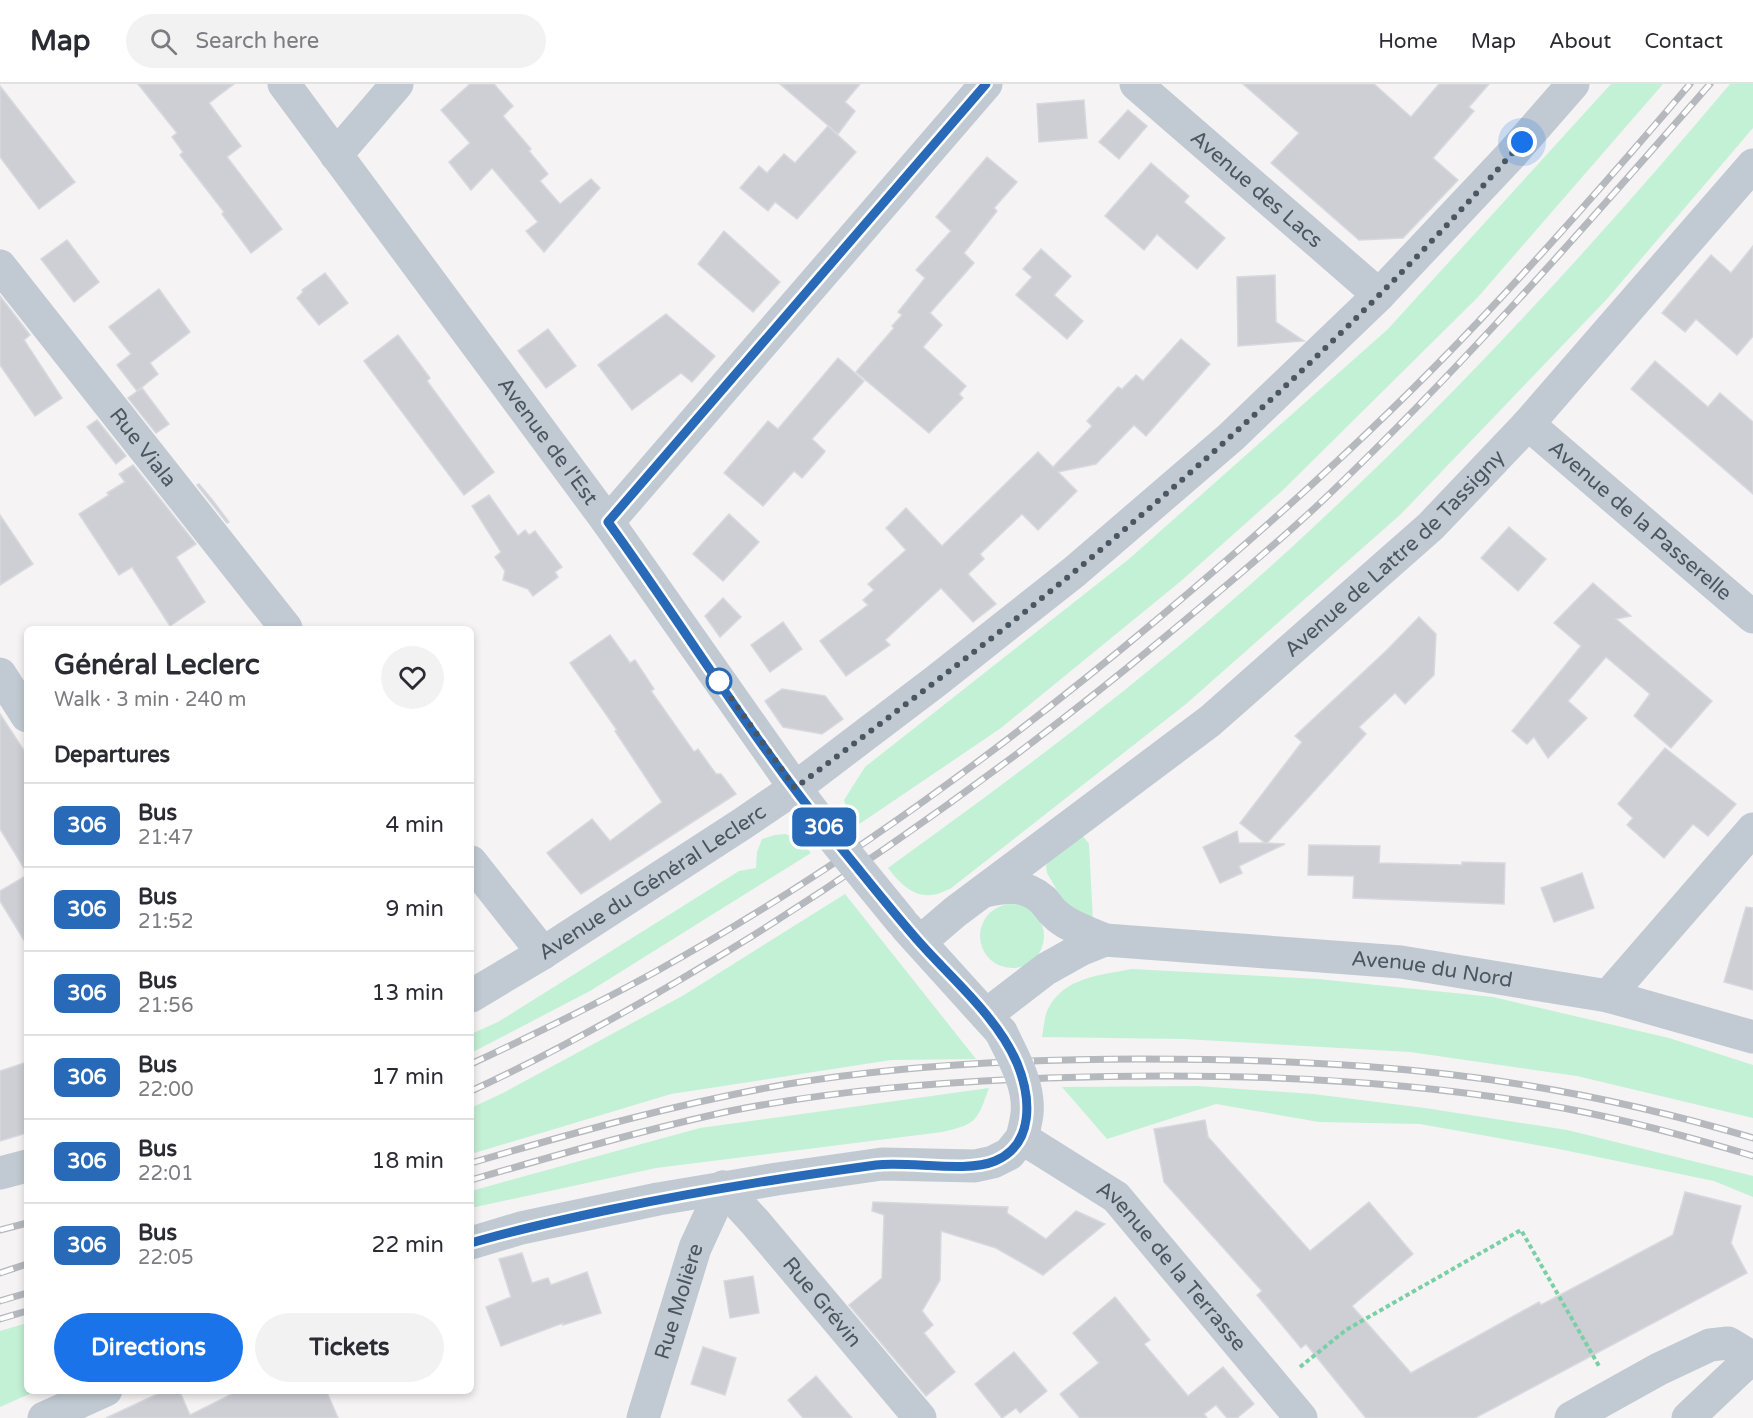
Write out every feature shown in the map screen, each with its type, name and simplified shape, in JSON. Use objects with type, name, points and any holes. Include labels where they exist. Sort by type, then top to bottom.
[{"type":"street","name":"Avenue de l'Est","points":[[284,84],[608,522],[825,828],[910,932],[993,1024],[1017,1064],[1024,1086],[1028,1112],[1023,1138]]},
{"type":"street","points":[[336,155],[397,84]]},
{"type":"street","points":[[608,522],[986,84]]},
{"type":"street","name":"Avenue des Lacs","points":[[1136,84],[1379,295]]},
{"type":"street","name":"Avenue du Général Leclerc","points":[[474,994],[543,953],[795,788],[1074,572],[1231,437],[1379,295],[1510,156],[1573,84]]},
{"type":"street","name":"Avenue de Lattre de Tassigny","points":[[910,932],[955,912],[985,891],[1218,713],[1431,526],[1528,424],[1753,165]]},
{"type":"street","name":"Rue Viala","points":[[0,266],[284,626]]},
{"type":"street","name":"Avenue de la Passerelle","points":[[1528,424],[1753,617]]},
{"type":"street","points":[[0,674],[24,711]]},
{"type":"street","points":[[1608,996],[1752,834]]},
{"type":"street","points":[[474,866],[543,953]]},
{"type":"street","points":[[985,891],[1005,886],[1029,890],[1043,900],[1054,914],[1070,925],[1104,940]]},
{"type":"street","points":[[1046,969],[1056,943],[1057,928],[1054,914]]},
{"type":"street","points":[[993,1024],[1046,969],[1104,940]]},
{"type":"street","name":"Avenue du Nord","points":[[1104,940],[1401,962],[1608,996],[1753,1037]]},
{"type":"street","points":[[474,1242],[521,1228],[723,1187],[882,1164],[975,1166],[993,1162],[1009,1154],[1023,1138]]},
{"type":"street","name":"Avenue de la Terrasse","points":[[1023,1138],[1116,1197],[1301,1418]]},
{"type":"street","points":[[0,1173],[24,1167]]},
{"type":"street","name":"Rue Molière","points":[[643,1418],[695,1248],[723,1187]]},
{"type":"street","name":"Rue Grévin","points":[[723,1187],[920,1418]]},
{"type":"street","points":[[1572,1418],[1659,1369],[1710,1346],[1728,1343],[1743,1352],[1748,1363],[1688,1418]]},
{"type":"street","points":[[44,1418],[97,1394]]},
{"type":"path","points":[[1275,1387],[1346,1330],[1521,1230],[1615,1394]]},
{"type":"green space","points":[[1611,84],[1663,84],[1478,297],[1283,490],[1181,581],[1001,728],[855,827],[851,822],[844,800],[865,767],[1129,559],[1388,329]]},
{"type":"green space","points":[[1730,84],[1753,84],[1753,128],[1606,300],[1401,514],[1186,704],[950,889],[924,895],[912,891],[896,878],[888,868],[992,792],[1145,674],[1244,590],[1350,492],[1463,380],[1573,264]]},
{"type":"green space","points":[[785,834],[798,838],[811,853],[590,991],[474,1051],[474,1033],[498,1022],[739,871],[756,868],[757,852],[762,839]]},
{"type":"green space","points":[[1082,835],[1089,844],[1093,922],[1070,913],[1047,873],[1046,866]]},
{"type":"green space","points":[[845,894],[976,1059],[891,1060],[671,1094],[474,1153],[474,1107],[684,995]]},
{"type":"green space","points":[[1006,904],[1018,904],[1035,913],[1042,924],[1044,936],[1042,948],[1035,959],[1018,968],[1006,968],[994,963],[985,954],[980,942],[980,930],[985,918],[994,909]]},
{"type":"green space","points":[[1132,969],[1318,979],[1493,997],[1669,1038],[1753,1065],[1753,1118],[1577,1076],[1410,1052],[1184,1039],[1042,1037],[1048,1009],[1064,990],[1084,979]]},
{"type":"green space","points":[[1198,1086],[1313,1094],[1425,1108],[1567,1130],[1753,1176],[1753,1197],[1714,1181],[1559,1149],[1420,1124],[1319,1122],[1216,1104],[1107,1139],[1062,1087]]},
{"type":"green space","points":[[989,1088],[982,1108],[974,1119],[962,1126],[942,1132],[656,1168],[474,1207],[474,1190],[700,1128]]},
{"type":"green space","points":[[24,1324],[24,1394],[29,1394],[0,1407],[0,1331]]},
{"type":"building","points":[[138,84],[234,84],[209,103],[241,146],[227,157],[282,229],[251,253],[222,214],[224,212],[180,155],[183,152],[172,137],[177,133]]},
{"type":"building","points":[[470,84],[494,84],[513,106],[503,116],[531,149],[529,151],[548,174],[540,181],[560,204],[591,179],[600,188],[544,252],[526,231],[538,222],[492,168],[471,190],[449,162],[470,143],[441,110]]},
{"type":"building","points":[[780,84],[860,84],[845,102],[855,111],[838,134]]},
{"type":"building","points":[[1243,84],[1374,84],[1411,117],[1439,84],[1489,84],[1469,107],[1474,111],[1433,158],[1458,180],[1403,238],[1359,240],[1271,163],[1299,133]]},
{"type":"building","points":[[0,86],[75,182],[39,209],[0,157]]},
{"type":"building","points":[[1084,100],[1087,138],[1039,142],[1037,104]]},
{"type":"building","points":[[1128,110],[1147,126],[1119,159],[1099,142]]},
{"type":"building","points":[[828,126],[856,152],[797,219],[775,202],[768,211],[740,188],[759,166],[767,173],[784,154],[795,163]]},
{"type":"building","points":[[987,157],[1017,182],[994,208],[997,211],[964,253],[974,263],[930,313],[942,325],[923,347],[966,386],[959,394],[963,398],[929,433],[856,372],[894,328],[892,326],[902,315],[898,312],[925,278],[916,270],[951,231],[936,217]]},
{"type":"building","points":[[1151,163],[1189,196],[1184,202],[1225,238],[1197,269],[1157,234],[1144,250],[1105,216]]},
{"type":"building","points":[[724,231],[780,282],[753,312],[698,264]]},
{"type":"building","points":[[67,240],[99,282],[74,302],[41,259]]},
{"type":"building","points":[[1753,246],[1753,336],[1737,355],[1696,319],[1685,332],[1662,313],[1711,255],[1731,273]]},
{"type":"building","points":[[1041,249],[1071,276],[1054,295],[1083,321],[1067,339],[1016,295],[1032,277],[1023,269]]},
{"type":"building","points":[[325,273],[348,303],[319,325],[297,298],[303,292],[302,290]]},
{"type":"building","points":[[1275,275],[1276,322],[1304,341],[1238,346],[1237,277]]},
{"type":"building","points":[[159,289],[190,332],[150,363],[158,374],[137,391],[117,365],[131,354],[109,327]]},
{"type":"building","points":[[0,296],[30,335],[24,340],[62,398],[35,416],[0,365]]},
{"type":"building","points":[[666,314],[715,356],[692,382],[681,373],[632,410],[598,365]]},
{"type":"building","points":[[548,329],[576,366],[546,388],[518,351]]},
{"type":"building","points":[[398,335],[430,378],[427,381],[494,472],[464,495],[364,361]]},
{"type":"building","points":[[1181,339],[1210,364],[1146,436],[1134,425],[1096,464],[1058,472],[1077,491],[1038,530],[1022,514],[980,554],[984,559],[968,574],[996,604],[973,622],[941,588],[885,640],[890,645],[846,676],[820,641],[868,605],[863,600],[874,590],[868,584],[906,550],[886,528],[906,508],[942,546],[1038,452],[1053,467],[1092,426],[1087,421],[1118,387],[1122,389],[1136,375],[1143,381]]},
{"type":"building","points":[[838,358],[864,381],[812,439],[825,451],[823,454],[802,478],[794,471],[763,506],[724,473],[768,421],[778,429]]},
{"type":"building","points":[[1655,361],[1708,407],[1720,393],[1753,422],[1753,494],[1631,389]]},
{"type":"building","points":[[142,388],[169,424],[156,433],[128,398]]},
{"type":"building","points":[[97,420],[126,456],[116,464],[87,427]]},
{"type":"building","points":[[133,465],[196,544],[176,557],[205,602],[170,626],[132,567],[119,575],[79,514],[125,482],[119,474]]},
{"type":"building","points":[[199,484],[229,522],[227,523],[197,485]]},
{"type":"building","points":[[489,495],[518,536],[525,530],[529,535],[535,531],[562,567],[555,572],[558,577],[533,596],[528,589],[503,580],[505,571],[495,557],[501,552],[472,506]]},
{"type":"building","points":[[729,514],[759,542],[723,581],[693,554]]},
{"type":"building","points":[[0,515],[33,564],[0,585]]},
{"type":"building","points":[[1509,527],[1546,559],[1518,591],[1481,558]]},
{"type":"building","points":[[1593,583],[1631,616],[1616,619],[1712,701],[1671,748],[1634,716],[1650,694],[1606,657],[1568,701],[1587,718],[1548,758],[1534,737],[1527,744],[1512,731],[1581,646],[1554,623]]},
{"type":"building","points":[[723,598],[741,617],[720,637],[705,616]]},
{"type":"building","points":[[1419,617],[1436,634],[1434,675],[1405,704],[1395,693],[1359,727],[1366,734],[1267,843],[1285,844],[1239,866],[1242,873],[1220,883],[1203,847],[1237,831],[1239,843],[1265,843],[1240,823],[1302,742],[1295,736]]},
{"type":"building","points":[[783,622],[802,649],[770,672],[751,645]]},
{"type":"building","points":[[610,635],[630,663],[635,660],[654,689],[651,691],[694,752],[698,749],[716,774],[721,774],[736,794],[581,894],[547,853],[592,819],[610,841],[662,802],[615,731],[617,730],[570,663]]},
{"type":"building","points":[[782,689],[825,696],[843,719],[822,734],[783,727],[765,701]]},
{"type":"building","points":[[0,714],[24,750],[24,868],[0,829]]},
{"type":"building","points":[[1665,748],[1736,804],[1708,836],[1693,824],[1664,858],[1627,825],[1633,818],[1618,804]]},
{"type":"building","points":[[1309,845],[1380,846],[1379,863],[1462,865],[1462,862],[1505,863],[1504,904],[1353,898],[1354,876],[1308,875]]},
{"type":"building","points":[[1582,873],[1594,908],[1554,922],[1541,888]]},
{"type":"building","points":[[24,877],[24,940],[0,901],[0,891]]},
{"type":"building","points":[[1746,907],[1753,908],[1753,990],[1724,982]]},
{"type":"building","points":[[24,1063],[24,1134],[0,1141],[0,1071]]},
{"type":"building","points":[[1205,1120],[1208,1137],[1310,1251],[1369,1202],[1413,1254],[1352,1306],[1411,1373],[1539,1302],[1541,1305],[1673,1235],[1685,1192],[1741,1206],[1731,1243],[1747,1273],[1475,1418],[1366,1418],[1306,1344],[1301,1348],[1257,1295],[1262,1291],[1164,1182],[1154,1129]]},
{"type":"building","points":[[873,1202],[1008,1207],[1007,1213],[1046,1239],[1076,1211],[1105,1224],[1043,1275],[996,1248],[941,1231],[940,1280],[922,1311],[933,1325],[924,1333],[955,1372],[926,1396],[849,1305],[882,1278],[884,1215],[872,1211]]},
{"type":"building","points":[[522,1253],[532,1283],[548,1278],[551,1285],[587,1272],[601,1313],[563,1325],[563,1323],[501,1346],[486,1307],[511,1297],[499,1259]]},
{"type":"building","points":[[753,1276],[759,1313],[730,1318],[724,1281]]},
{"type":"building","points":[[1115,1297],[1150,1340],[1144,1344],[1188,1396],[1223,1367],[1254,1404],[1237,1418],[1227,1418],[1216,1405],[1204,1414],[1207,1418],[1080,1418],[1060,1394],[1099,1363],[1073,1333]]},
{"type":"building","points":[[703,1347],[736,1358],[725,1395],[691,1384]]},
{"type":"building","points":[[1014,1352],[1047,1391],[1020,1413],[1016,1408],[1002,1418],[975,1384]]},
{"type":"building","points":[[816,1376],[852,1418],[803,1418],[788,1400]]},
{"type":"building","points":[[157,1394],[181,1394],[190,1415],[232,1394],[328,1394],[338,1418],[106,1418]]},
{"type":"railway","points":[[474,1063],[564,1020],[655,972],[788,893],[853,851],[979,761],[1101,666],[1284,510],[1403,398],[1533,263],[1690,84]]},
{"type":"railway","points":[[474,1090],[615,1018],[754,935],[861,865],[965,792],[1117,676],[1282,538],[1371,454],[1471,351],[1710,84]]},
{"type":"railway","points":[[474,1162],[628,1119],[788,1084],[919,1068],[1096,1059],[1293,1062],[1446,1074],[1601,1099],[1753,1138]]},
{"type":"railway","points":[[474,1179],[665,1126],[769,1104],[849,1092],[928,1085],[1112,1076],[1306,1079],[1435,1089],[1587,1113],[1658,1129],[1753,1156]]},
{"type":"railway","points":[[0,1230],[24,1224]]},
{"type":"railway","points":[[0,1273],[24,1265]]},
{"type":"railway","points":[[0,1301],[24,1294]]},
{"type":"railway","points":[[0,1319],[24,1312]]},
{"type":"bus line","name":"306","points":[[474,1242],[521,1228],[723,1187],[882,1164],[975,1166],[993,1162],[1009,1154],[1023,1138],[1028,1112],[1024,1086],[1017,1064],[1001,1032],[920,942],[825,828],[766,748],[608,522],[986,84]]},
{"type":"route","points":[[719,681],[795,788],[1074,572],[1231,437],[1379,295],[1522,142]]}]
